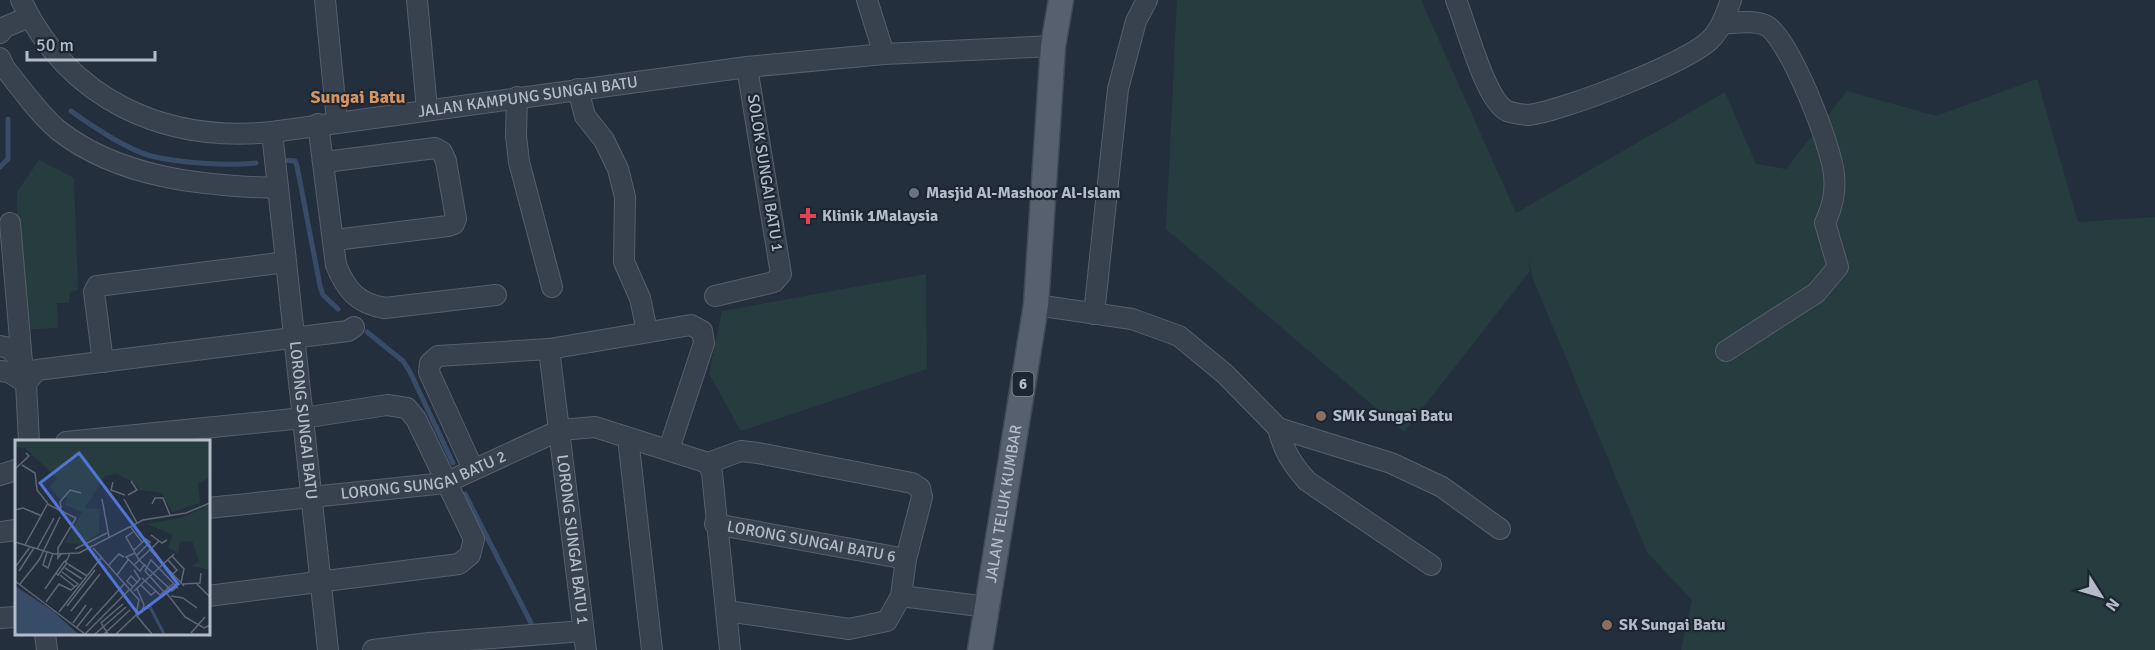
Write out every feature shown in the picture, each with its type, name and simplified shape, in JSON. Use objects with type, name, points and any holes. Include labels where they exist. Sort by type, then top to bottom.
[{"type":"main road","name":"JALAN TELUK KUMBAR","points":[[980,650],[1036,305],[1053,46],[1061,0]]},
{"type":"street","points":[[325,0],[327,123],[324,162],[335,240],[336,265],[344,283],[354,296],[361,316]]},
{"type":"street","points":[[417,0],[426,109]]},
{"type":"street","points":[[867,0],[884,54]]},
{"type":"street","points":[[1094,314],[1118,89],[1136,21],[1147,0]]},
{"type":"street","points":[[1457,0],[1492,94],[1506,111],[1527,115],[1566,105],[1637,78],[1697,49],[1710,39],[1722,24],[1731,0]]},
{"type":"street","points":[[0,33],[25,8]]},
{"type":"street","name":"JALAN KAMPUNG SUNGAI BATU","points":[[25,8],[50,49],[88,85],[114,103],[178,128],[210,135],[272,132],[426,109],[747,67],[884,54],[1053,46]]},
{"type":"street","points":[[1722,24],[1764,24],[1777,33],[1797,69],[1830,154],[1834,174],[1835,200],[1825,223],[1838,267],[1816,293],[1726,351]]},
{"type":"street","points":[[0,58],[4,67],[58,129],[98,153],[143,172],[238,187],[278,188]]},
{"type":"street","name":"SOLOK SUNGAI BATU 1","points":[[715,296],[780,279],[747,67]]},
{"type":"street","points":[[578,89],[585,116],[604,140],[618,169],[625,197],[624,262],[640,298],[647,331]]},
{"type":"street","points":[[517,97],[516,136],[519,162],[552,287]]},
{"type":"street","name":"LORONG SUNGAI BATU","points":[[272,132],[328,650]]},
{"type":"street","points":[[324,162],[435,148],[442,152],[446,160],[456,219],[454,224],[335,240]]},
{"type":"street","points":[[10,224],[26,374],[29,440]]},
{"type":"street","points":[[103,362],[94,292],[102,283],[286,262]]},
{"type":"street","points":[[0,371],[26,374],[37,370],[348,331],[361,316],[385,308],[496,295]]},
{"type":"street","points":[[1036,305],[1132,319],[1179,336],[1226,374],[1278,428],[1391,463],[1442,487],[1500,529]]},
{"type":"street","points":[[473,469],[429,372],[430,363],[438,356],[549,349],[692,325],[698,327],[704,336],[704,343],[669,449]]},
{"type":"street","points":[[0,346],[9,348],[26,374]]},
{"type":"street","name":"LORONG SUNGAI BATU 1","points":[[549,349],[561,430],[585,641]]},
{"type":"street","points":[[76,440],[303,418],[387,405],[407,408],[416,419],[474,539],[470,555],[459,564],[321,584],[210,596]]},
{"type":"street","name":"LORONG SUNGAI BATU 2","points":[[210,508],[445,483],[561,430],[595,427],[708,463]]},
{"type":"street","points":[[1278,428],[1282,444],[1292,464],[1307,481],[1431,565]]},
{"type":"street","points":[[628,438],[652,650]]},
{"type":"street","points":[[727,611],[849,629],[887,621],[901,596],[906,559],[922,497],[920,488],[912,483],[758,453],[741,451],[708,463],[712,473],[715,524],[730,650]]},
{"type":"street","points":[[0,475],[15,470]]},
{"type":"street","name":"LORONG SUNGAI BATU 6","points":[[715,524],[906,559]]},
{"type":"street","points":[[0,532],[15,530]]},
{"type":"street","points":[[901,596],[987,607]]},
{"type":"street","points":[[0,618],[15,617]]},
{"type":"street","points":[[45,635],[47,650]]},
{"type":"street","points":[[373,650],[585,641]]},
{"type":"green space","points":[[1177,0],[1421,0],[1516,213],[1725,92],[1756,164],[1786,169],[1847,91],[1936,116],[2037,79],[2078,222],[2155,217],[2155,650],[1681,650],[1692,600],[1647,552],[1533,279],[1527,256],[1530,271],[1404,432],[1166,229]]},
{"type":"green space","points":[[39,160],[74,178],[78,290],[70,292],[69,303],[57,303],[58,328],[16,330],[17,192]]},
{"type":"green space","points":[[926,274],[927,369],[741,431],[709,374],[722,311]]},
{"type":"waterway","points":[[71,111],[121,143],[151,156],[203,163],[256,163]]},
{"type":"waterway","points":[[0,167],[8,159],[8,119]]},
{"type":"waterway","points":[[282,160],[295,161],[297,166],[320,286],[323,295],[338,309]]},
{"type":"waterway","points":[[367,332],[403,361],[453,463]]},
{"type":"waterway","points":[[465,494],[531,623]]},
{"type":"place","name":"Masjid Al-Mashoor Al-Islam","points":[[914,193]]},
{"type":"place","name":"Klinik 1Malaysia","points":[[808,216]]},
{"type":"place","name":"SMK Sungai Batu","points":[[1321,416]]},
{"type":"place","name":"SK Sungai Batu","points":[[1607,625]]},
{"type":"district","name":"Sungai Batu","points":[[358,97]]}]
